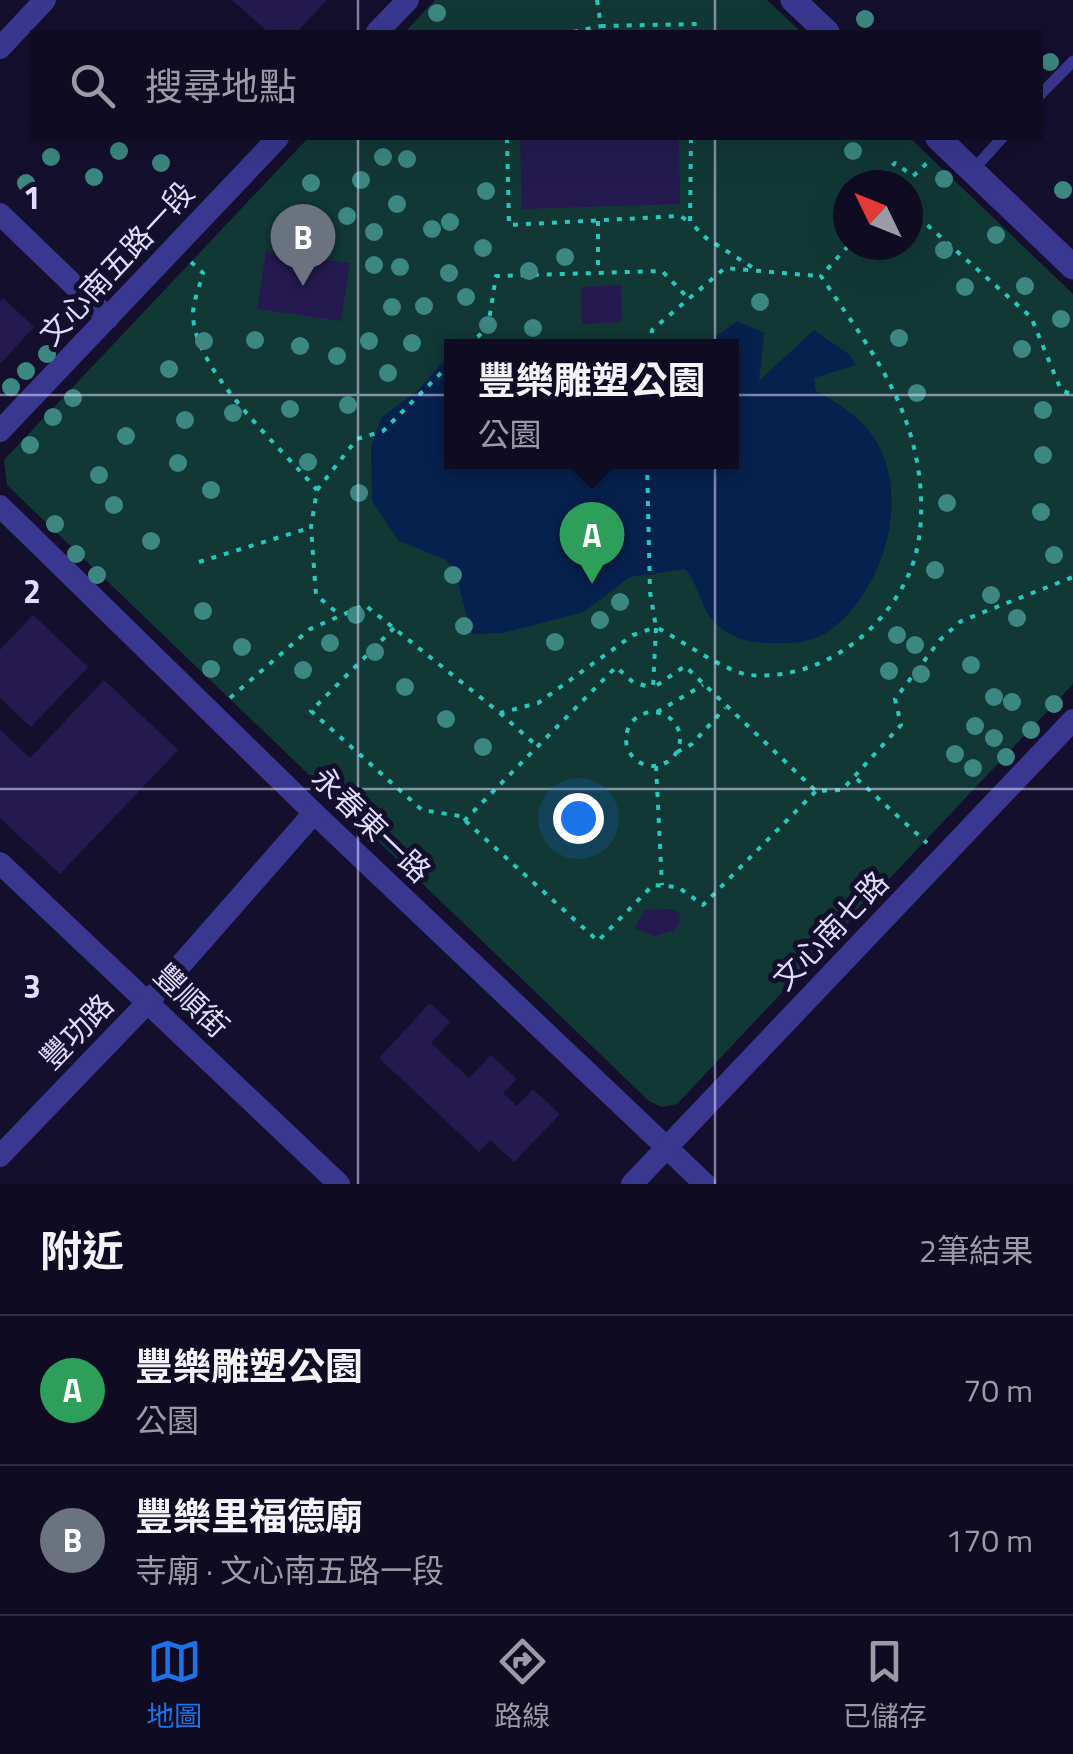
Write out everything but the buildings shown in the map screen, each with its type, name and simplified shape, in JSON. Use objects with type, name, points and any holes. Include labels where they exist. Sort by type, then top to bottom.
[{"type":"street","points":[[0,48],[44,0]]},
{"type":"street","points":[[379,30],[408,0]]},
{"type":"street","points":[[793,0],[825,30]]},
{"type":"street","name":"文心南五路一段","points":[[0,431],[276,140]]},
{"type":"street","points":[[942,141],[1073,266]]},
{"type":"street","points":[[0,214],[108,318]]},
{"type":"street","name":"永春東一路","points":[[0,506],[314,813],[705,1184]]},
{"type":"street","name":"文心南七路","points":[[632,1184],[1073,720]]},
{"type":"street","name":"豐功路","points":[[0,1156],[149,1001],[314,813]]},
{"type":"street","name":"豐順街","points":[[0,864],[149,1001],[323,1179]]},
{"type":"lane","points":[[1043,92],[1073,61]]},
{"type":"lane","points":[[972,171],[1000,140]]},
{"type":"path","points":[[597,0],[600,26]]},
{"type":"path","points":[[582,30],[600,26],[697,24],[696,30]]},
{"type":"path","points":[[507,140],[508,225],[680,216],[758,271]]},
{"type":"path","points":[[690,222],[691,140]]},
{"type":"path","points":[[919,170],[942,141]]},
{"type":"path","points":[[598,221],[598,272]]},
{"type":"path","points":[[923,221],[1031,316],[1061,390],[1073,396]]},
{"type":"path","points":[[176,246],[202,273],[193,314],[230,400],[271,435],[317,490]]},
{"type":"path","points":[[821,276],[835,260]]},
{"type":"path","points":[[651,339],[652,330],[726,268],[821,276]]},
{"type":"path","points":[[475,339],[488,326],[496,276],[662,271],[690,299]]},
{"type":"path","points":[[500,714],[538,703],[633,635],[656,627],[747,675],[790,672],[860,639],[908,576],[922,505],[910,430],[889,378],[821,276]]},
{"type":"path","points":[[341,616],[316,595],[311,527],[317,490],[357,439],[383,431],[444,370]]},
{"type":"path","points":[[647,469],[650,592],[656,627],[653,688]]},
{"type":"path","points":[[199,562],[311,527]]},
{"type":"path","points":[[394,627],[311,711],[422,810],[464,821],[598,940],[652,885],[678,887],[703,905],[816,791],[842,790],[857,779],[901,725],[895,698],[940,640],[976,614],[1073,577]]},
{"type":"path","points":[[212,714],[310,629],[365,605],[538,746]]},
{"type":"path","points":[[653,688],[685,666],[816,791]]},
{"type":"path","points":[[464,821],[616,667],[632,682],[653,688]]},
{"type":"path","points":[[704,685],[657,712],[634,720],[626,744],[635,760],[656,766],[692,744],[727,706]]},
{"type":"path","points":[[657,712],[678,727],[677,752]]},
{"type":"path","points":[[656,766],[662,885]]},
{"type":"path","points":[[857,779],[942,858]]},
{"type":"green space","points":[[435,0],[767,0],[799,30],[407,30]]},
{"type":"green space","points":[[306,140],[912,140],[1073,294],[1073,684],[677,1104],[662,1107],[649,1101],[7,485],[4,460]]},
{"type":"water","points":[[737,321],[764,333],[759,381],[814,330],[850,355],[856,365],[814,378],[816,391],[849,412],[875,439],[886,463],[891,489],[886,543],[877,569],[848,614],[829,631],[808,640],[747,641],[714,622],[685,569],[630,577],[584,612],[503,633],[472,634],[456,576],[446,560],[398,540],[372,501],[371,447],[381,418],[419,389],[444,361],[444,469],[739,469],[739,339],[713,339]]},
{"type":"place","name":"豐樂里福德廟","points":[[303,286]]},
{"type":"place","name":"豐樂雕塑公園","points":[[592,584]]}]
